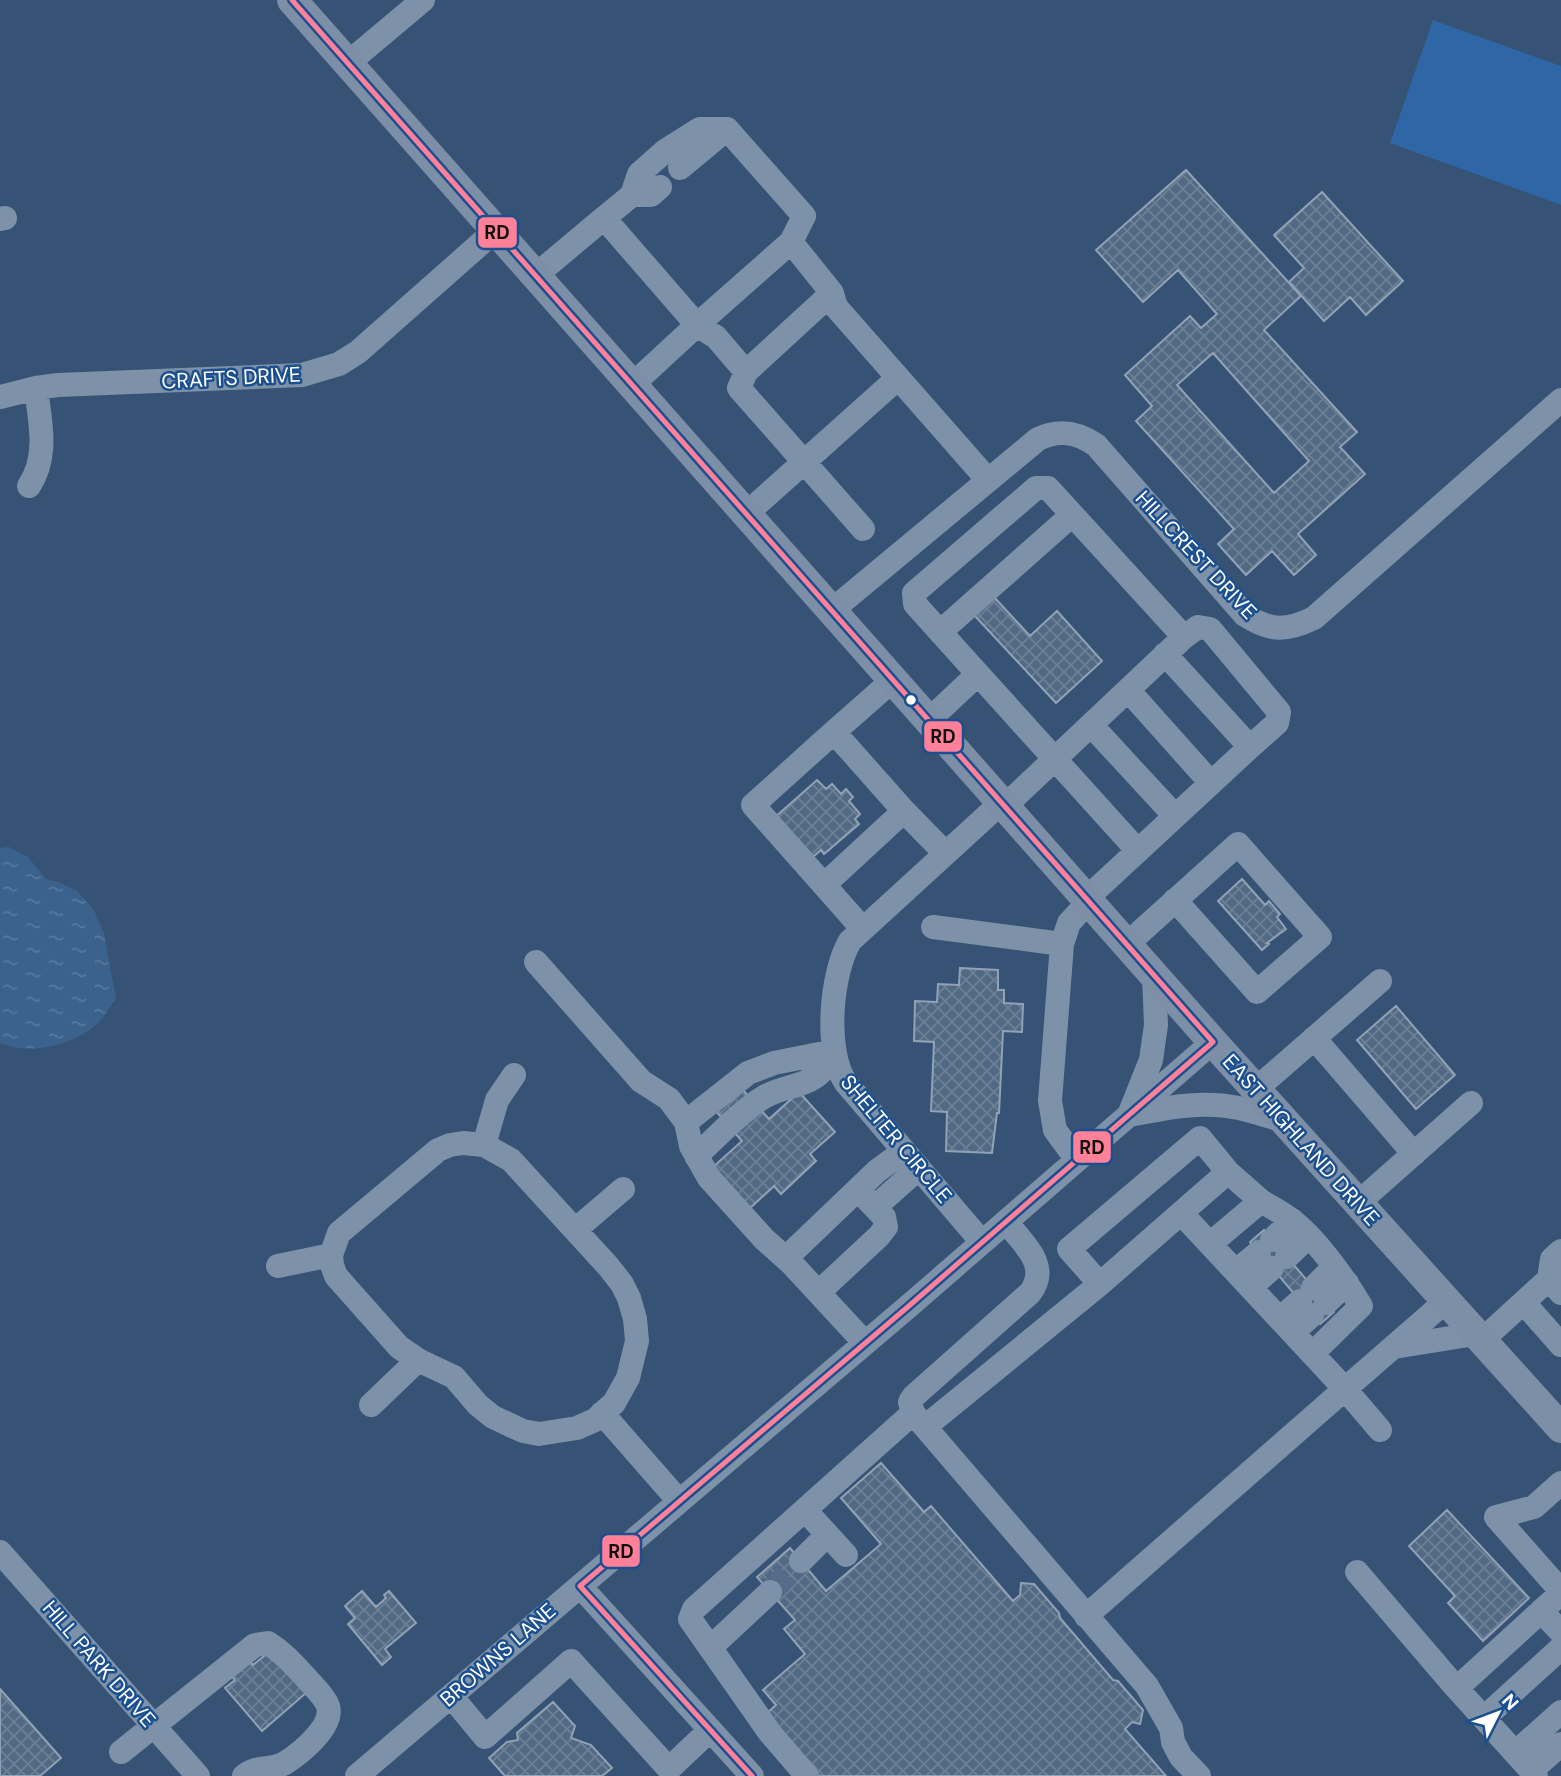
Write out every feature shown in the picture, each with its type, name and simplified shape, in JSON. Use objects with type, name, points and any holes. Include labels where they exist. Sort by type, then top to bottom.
[{"type":"main road","name":"EAST HIGHLAND DRIVE","points":[[292,0],[1213,1042],[1478,1338],[1556,1413]]},
{"type":"street","points":[[348,63],[423,0]]},
{"type":"street","points":[[536,275],[632,195],[639,174],[665,151],[700,129],[727,129],[804,216],[791,242],[632,385]]},
{"type":"street","points":[[680,168],[727,129]]},
{"type":"street","points":[[632,195],[651,195],[660,187]]},
{"type":"street","points":[[604,218],[697,325],[716,337],[746,372]]},
{"type":"street","name":"CRAFTS DRIVE","points":[[0,397],[36,388],[302,375],[325,370],[358,352],[496,230]]},
{"type":"street","points":[[791,242],[832,293],[836,307],[988,480]]},
{"type":"street","points":[[832,293],[746,372],[739,388],[863,529]]},
{"type":"street","points":[[746,514],[898,378]]},
{"type":"street","points":[[29,486],[39,467],[43,445],[36,388]]},
{"type":"street","name":"HILLCREST DRIVE","points":[[831,611],[1038,439],[1050,433],[1069,433],[1096,445],[1245,615],[1259,624],[1278,628],[1297,626],[1314,618],[1561,400]]},
{"type":"street","points":[[1077,1160],[1055,1130],[1050,1101],[1062,944],[1069,923],[1088,900],[1138,851],[1277,723],[1279,712],[1210,629],[1198,627],[1184,637],[1048,488],[1036,488],[915,593],[915,604],[1138,851]]},
{"type":"street","points":[[940,632],[1072,516]]},
{"type":"street","name":"SHELTER CIRCLE","points":[[982,1242],[842,1077],[825,1053],[831,1034],[838,971],[844,952],[862,928],[1054,760],[1184,637]]},
{"type":"street","points":[[1165,654],[1250,747]]},
{"type":"street","points":[[929,720],[978,674]]},
{"type":"street","points":[[862,928],[753,806],[893,680]]},
{"type":"street","points":[[1128,690],[1210,783]]},
{"type":"street","points":[[1091,725],[1175,817]]},
{"type":"street","points":[[834,732],[945,853]]},
{"type":"street","points":[[824,885],[904,811]]},
{"type":"street","points":[[1126,944],[1175,900],[1238,844],[1320,937],[1257,992],[1175,900]]},
{"type":"street","points":[[933,927],[1062,944]]},
{"type":"street","points":[[536,962],[641,1081],[669,1099],[686,1122],[691,1146],[709,1178],[865,1343]]},
{"type":"street","points":[[1128,1115],[1151,1060],[1156,1026],[1154,975]]},
{"type":"street","points":[[1256,1089],[1380,981]]},
{"type":"street","points":[[1314,1038],[1414,1154]]},
{"type":"street","name":"BROWNS LANE","points":[[357,1776],[1213,1042]]},
{"type":"street","points":[[686,1122],[748,1073],[774,1063],[825,1053],[820,1073],[812,1081],[764,1097],[696,1156]]},
{"type":"street","points":[[484,1145],[497,1100],[514,1075]]},
{"type":"street","points":[[1358,1203],[1471,1104]]},
{"type":"street","points":[[1128,1115],[1182,1105],[1217,1105],[1247,1110],[1284,1121]]},
{"type":"street","points":[[1100,1284],[1069,1249],[1200,1138],[1228,1172],[1261,1201],[1300,1228],[1341,1275],[1361,1306],[1313,1353]]},
{"type":"street","points":[[463,1143],[484,1145],[511,1160],[575,1230],[622,1284],[635,1319],[637,1341],[631,1371],[614,1403],[595,1420],[577,1428],[539,1434],[523,1431],[493,1417],[478,1405],[454,1377],[418,1360],[399,1347],[337,1276],[331,1255],[339,1233],[438,1150],[463,1143]]},
{"type":"street","points":[[786,1258],[866,1199],[911,1160]]},
{"type":"street","points":[[807,1776],[770,1733],[690,1619],[694,1609],[805,1510],[1100,1284],[1228,1172]]},
{"type":"street","points":[[575,1230],[623,1189]]},
{"type":"street","points":[[819,1292],[886,1227],[884,1217],[866,1199]]},
{"type":"street","points":[[1210,1244],[1261,1201]]},
{"type":"street","points":[[1181,1213],[1313,1353],[1380,1430]]},
{"type":"street","points":[[1006,1222],[1029,1251],[1039,1269],[1037,1284],[914,1395],[910,1402],[920,1420],[1147,1686],[1171,1728],[1173,1742],[1181,1757],[1199,1776]]},
{"type":"street","points":[[1243,1279],[1300,1228]]},
{"type":"street","points":[[1394,1347],[1478,1338],[1524,1303],[1555,1286],[1552,1259],[1561,1251]]},
{"type":"street","points":[[278,1266],[331,1255]]},
{"type":"street","points":[[1286,1325],[1341,1275]]},
{"type":"street","points":[[1086,1616],[1446,1301]]},
{"type":"street","points":[[1524,1303],[1561,1345]]},
{"type":"street","points":[[371,1405],[418,1360]]},
{"type":"street","points":[[602,1413],[679,1501]]},
{"type":"street","points":[[1457,1688],[1561,1592],[1496,1517],[1534,1507],[1561,1483]]},
{"type":"street","points":[[805,1510],[846,1555]]},
{"type":"street","points":[[800,1561],[827,1535]]},
{"type":"street","name":"HILL PARK DRIVE","points":[[0,1552],[198,1776]]},
{"type":"street","points":[[1357,1572],[1528,1767],[1558,1729]]},
{"type":"street","points":[[580,1586],[748,1774]]},
{"type":"street","points":[[710,1648],[770,1592]]},
{"type":"street","points":[[1542,1611],[1561,1632]]},
{"type":"street","points":[[121,1752],[255,1645],[268,1643],[283,1652],[328,1704],[329,1719],[323,1730],[286,1763],[244,1776]]},
{"type":"street","points":[[1484,1718],[1561,1648]]},
{"type":"street","points":[[451,1696],[485,1737],[571,1661],[665,1772],[710,1730]]},
{"type":"shaded area","points":[[1433,20],[1561,66],[1561,205],[1390,143]]},
{"type":"water","points":[[9,847],[28,857],[46,879],[76,890],[92,907],[104,933],[116,999],[99,1022],[89,1030],[52,1046],[25,1048],[0,1043],[0,848]]},
{"type":"building","points":[[1186,170],[1301,296],[1264,330],[1357,432],[1340,447],[1365,474],[1298,534],[1316,555],[1294,575],[1272,551],[1246,575],[1218,544],[1234,529],[1136,421],[1152,406],[1125,375],[1190,316],[1201,328],[1217,314],[1178,270],[1143,302],[1096,250]],"holes":[[[1213,353],[1309,461],[1274,493],[1177,385]]]},
{"type":"building","points":[[1322,192],[1403,281],[1366,315],[1350,297],[1324,321],[1289,282],[1304,268],[1274,235]]},
{"type":"building","points":[[994,597],[1030,636],[1057,611],[1102,661],[1056,703],[974,615]]},
{"type":"building","points":[[817,780],[826,789],[832,784],[841,794],[846,789],[853,797],[849,801],[860,814],[855,819],[859,824],[824,854],[821,850],[813,857],[774,818]]},
{"type":"building","points":[[1242,879],[1265,905],[1269,901],[1280,914],[1277,917],[1286,929],[1262,950],[1218,901]]},
{"type":"building","points":[[960,968],[998,970],[998,990],[1004,990],[1004,1003],[1023,1004],[1022,1032],[1003,1031],[999,1113],[992,1153],[946,1151],[947,1112],[931,1111],[934,1042],[914,1041],[915,1001],[937,1002],[938,984],[959,985]]},
{"type":"building","points":[[1396,1006],[1455,1075],[1416,1109],[1357,1040]]},
{"type":"building","points":[[741,1088],[769,1119],[799,1092],[835,1132],[810,1154],[816,1161],[781,1194],[774,1186],[749,1209],[712,1168],[742,1141],[715,1110]]},
{"type":"building","points":[[1264,1230],[1334,1312],[1320,1324],[1250,1242]]},
{"type":"building","points":[[881,1463],[924,1512],[931,1506],[1013,1601],[1020,1595],[1021,1583],[1034,1584],[1113,1680],[1118,1681],[1143,1710],[1140,1724],[1132,1722],[1125,1729],[1166,1776],[819,1776],[766,1714],[776,1705],[763,1690],[805,1654],[784,1629],[795,1620],[757,1577],[790,1548],[826,1591],[881,1544],[841,1498]]},
{"type":"building","points":[[1447,1510],[1529,1598],[1483,1641],[1448,1603],[1455,1596],[1409,1546]]},
{"type":"building","points":[[362,1591],[376,1607],[389,1591],[416,1623],[385,1649],[391,1657],[382,1665],[348,1624],[355,1618],[345,1606]]},
{"type":"building","points":[[241,1651],[253,1665],[270,1651],[306,1693],[262,1731],[225,1688],[235,1680],[223,1666]]},
{"type":"building","points":[[0,1689],[61,1758],[40,1776],[0,1776]]},
{"type":"building","points":[[553,1702],[575,1726],[571,1738],[591,1745],[612,1768],[602,1776],[505,1776],[489,1758],[507,1742],[518,1740],[517,1733]]},
{"type":"tunnel","points":[[770,1592],[801,1561]]},
{"type":"transit line","name":"RD","points":[[292,0],[1213,1042],[580,1586],[752,1776]]}]
